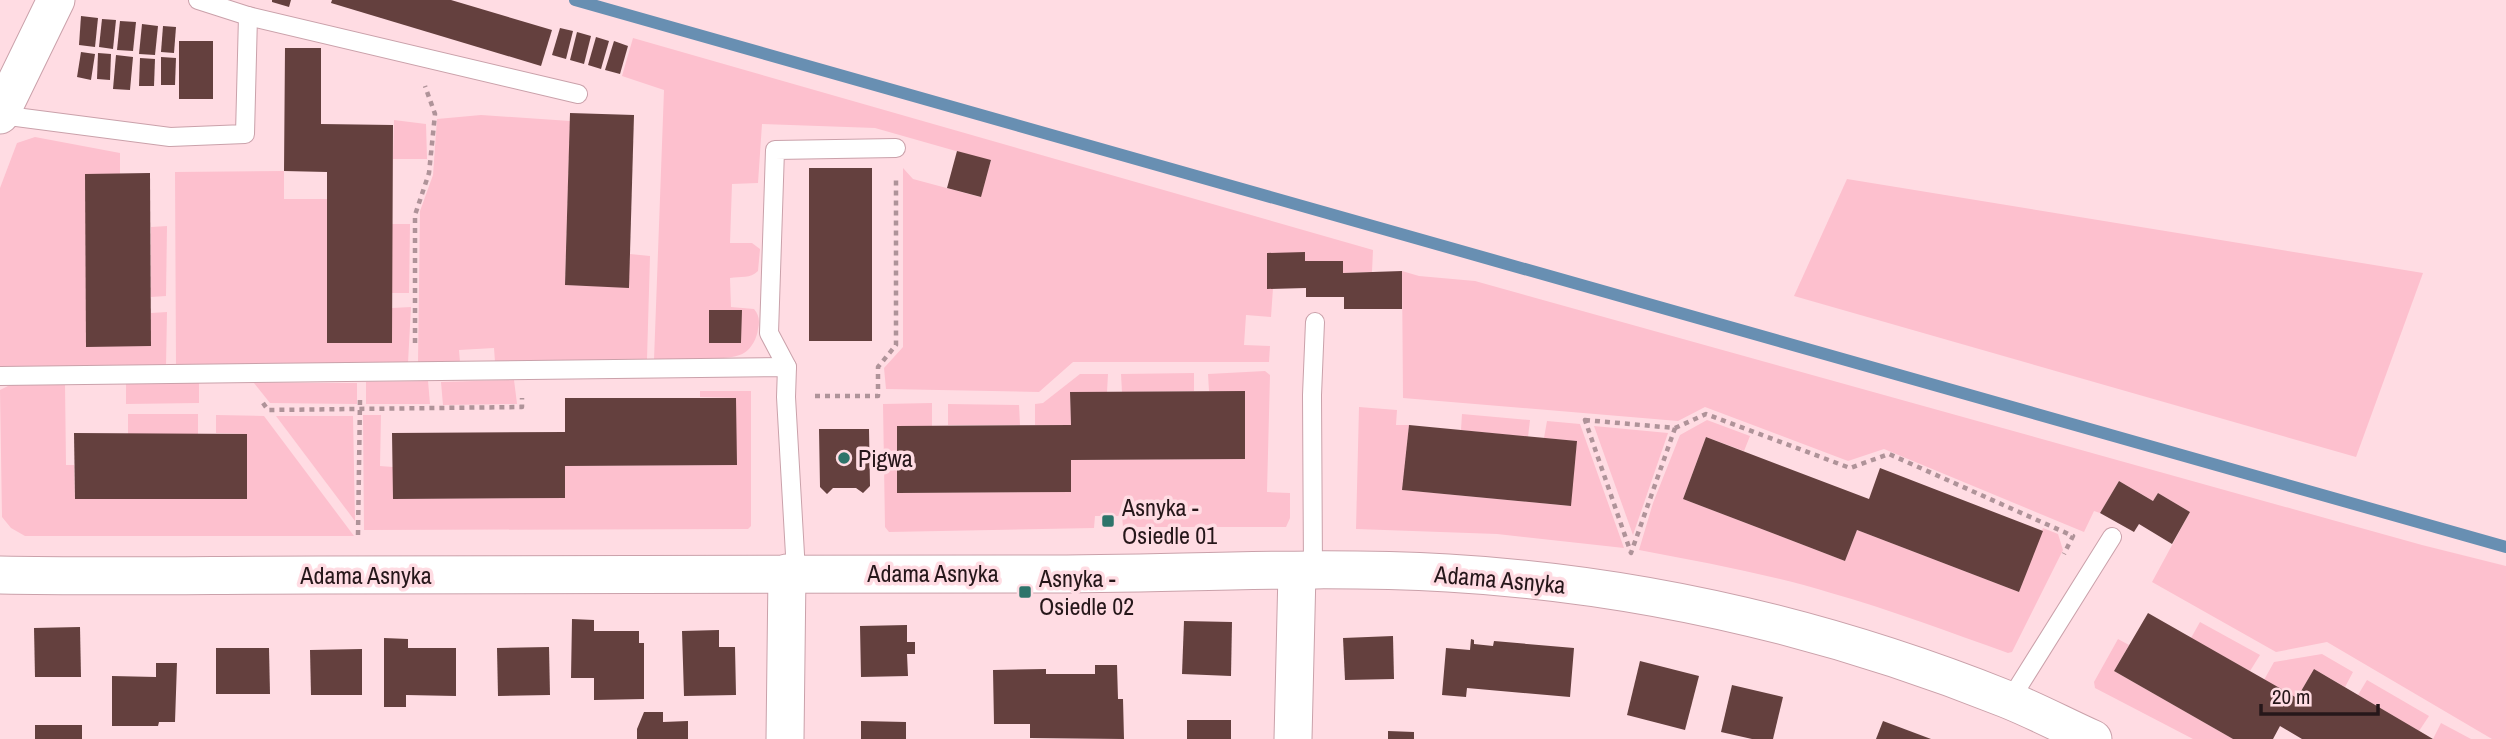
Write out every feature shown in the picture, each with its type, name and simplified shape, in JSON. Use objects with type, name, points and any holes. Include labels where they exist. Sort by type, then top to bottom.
[{"type":"street","points":[[0,115],[56,0]]},
{"type":"street","points":[[1293,739],[1305,571]]},
{"type":"street","name":"Adama Asnyka","points":[[0,575],[791,572],[1053,574],[1305,571],[1448,573],[1598,589],[1683,603],[1765,621],[1854,645],[2010,701],[2093,739]]},
{"type":"street","points":[[785,739],[791,572]]},
{"type":"lane","points":[[198,0],[248,16],[414,57],[579,94]]},
{"type":"lane","points":[[0,115],[170,137],[244,134],[248,16]]},
{"type":"lane","points":[[791,572],[787,367],[769,333],[775,150],[896,148]]},
{"type":"lane","points":[[1305,571],[1315,322]]},
{"type":"lane","points":[[0,376],[787,367]]},
{"type":"lane","points":[[2010,701],[2112,537]]},
{"type":"path","points":[[414,57],[435,114],[429,173],[415,215],[415,372]]},
{"type":"path","points":[[786,397],[877,396],[878,366],[896,345],[896,148]]},
{"type":"path","points":[[241,374],[268,410],[360,410],[522,407],[521,371]]},
{"type":"path","points":[[358,535],[361,372]]},
{"type":"path","points":[[1675,428],[1631,553],[1585,420],[1675,428],[1706,414],[1850,468],[1889,454],[2073,536],[2062,559]]},
{"type":"shaded area","points":[[633,38],[1373,250],[1372,272],[1343,273],[1342,261],[1305,261],[1273,288],[1271,317],[1246,315],[1244,345],[1270,346],[1269,362],[1073,362],[1039,392],[886,389],[884,368],[903,347],[903,168],[913,179],[980,197],[991,161],[875,128],[762,124],[758,183],[732,184],[730,243],[752,243],[760,249],[758,271],[755,274],[730,278],[731,307],[754,309],[758,316],[759,326],[752,346],[737,356],[654,360],[664,90],[622,76]]},
{"type":"shaded area","points":[[481,115],[570,121],[565,285],[628,287],[630,254],[650,256],[647,359],[495,362],[494,348],[459,350],[460,362],[418,362],[420,211],[433,175],[437,119]]},
{"type":"shaded area","points":[[394,120],[426,124],[427,159],[393,159]]},
{"type":"shaded area","points":[[35,137],[120,153],[120,173],[151,313],[167,312],[166,366],[0,366],[0,188],[17,143]]},
{"type":"shaded area","points":[[284,171],[284,199],[327,199],[327,343],[391,343],[392,308],[411,307],[408,363],[176,366],[175,172]]},
{"type":"shaded area","points":[[1847,179],[2423,273],[2356,457],[1794,296]]},
{"type":"shaded area","points":[[392,224],[410,224],[409,293],[392,293]]},
{"type":"shaded area","points":[[167,226],[166,296],[151,297],[151,227]]},
{"type":"shaded area","points":[[1402,271],[1419,276],[1475,281],[2422,545],[2506,566],[2506,739],[2492,739],[2327,642],[2276,652],[2152,582],[2190,512],[2158,493],[2153,501],[2119,481],[2100,513],[2094,511],[2084,532],[1884,449],[1848,461],[1705,407],[1678,421],[1403,398]]},
{"type":"shaded area","points":[[1265,371],[1270,375],[1267,492],[1290,493],[1290,518],[1286,527],[1123,527],[1122,516],[1095,516],[1094,528],[889,532],[885,527],[883,404],[932,403],[932,426],[897,426],[898,493],[1071,492],[1071,460],[1245,459],[1245,392],[1209,391],[1208,374]]},
{"type":"shaded area","points":[[1194,373],[1194,391],[1122,392],[1121,374]]},
{"type":"shaded area","points":[[1080,374],[1108,374],[1107,392],[1070,392],[1071,425],[1035,425],[1035,404],[1043,403]]},
{"type":"shaded area","points":[[514,380],[517,404],[443,405],[441,382]]},
{"type":"shaded area","points":[[428,381],[430,404],[366,404],[366,382]]},
{"type":"shaded area","points":[[199,382],[199,403],[126,404],[126,383]]},
{"type":"shaded area","points":[[254,383],[357,383],[357,404],[270,403]]},
{"type":"shaded area","points":[[12,384],[65,384],[66,465],[74,465],[75,499],[247,499],[247,434],[216,433],[216,415],[264,416],[354,536],[25,536],[11,528],[2,517],[0,390]]},
{"type":"shaded area","points":[[700,391],[751,391],[751,526],[748,529],[364,530],[363,415],[381,415],[380,466],[393,467],[393,499],[565,498],[565,466],[736,465],[736,398],[700,397]]},
{"type":"shaded area","points":[[948,404],[1019,405],[1020,425],[948,425]]},
{"type":"shaded area","points":[[1359,407],[1397,410],[1396,425],[1409,425],[1403,490],[1570,506],[1577,441],[1544,438],[1547,421],[1580,424],[1624,548],[1497,534],[1356,529]]},
{"type":"shaded area","points":[[128,414],[198,414],[198,434],[128,434]]},
{"type":"shaded area","points":[[1462,414],[1530,420],[1528,437],[1461,430]]},
{"type":"shaded area","points":[[276,416],[353,416],[355,521]]},
{"type":"shaded area","points":[[1707,420],[1750,436],[1744,451],[1706,437],[1683,499],[1845,561],[1857,530],[2019,592],[2043,528],[2058,534],[2063,550],[2012,652],[2008,653],[1898,614],[1807,586],[1639,550],[1653,503],[1680,435]]},
{"type":"shaded area","points":[[1594,426],[1668,433],[1633,535]]},
{"type":"shaded area","points":[[2200,622],[2260,655],[2250,671],[2191,638]]},
{"type":"shaded area","points":[[2118,639],[2129,645],[2114,671],[2233,739],[2193,739],[2095,688],[2094,682]]},
{"type":"shaded area","points":[[2322,654],[2353,672],[2345,687],[2314,669],[2297,698],[2264,680],[2274,662]]},
{"type":"shaded area","points":[[2367,680],[2429,716],[2419,731],[2358,695]]},
{"type":"shaded area","points":[[2441,723],[2471,739],[2433,739]]},
{"type":"building","points":[[272,0],[291,0],[289,7]]},
{"type":"building","points":[[332,0],[451,0],[552,30],[541,66],[331,3]]},
{"type":"building","points":[[81,16],[98,18],[95,47],[79,45]]},
{"type":"building","points":[[102,19],[116,20],[113,49],[99,47]]},
{"type":"building","points":[[120,21],[136,22],[133,51],[117,50]]},
{"type":"building","points":[[142,24],[158,26],[155,55],[139,54]]},
{"type":"building","points":[[163,26],[176,27],[174,53],[161,52]]},
{"type":"building","points":[[560,28],[573,31],[566,59],[552,55]]},
{"type":"building","points":[[577,32],[591,36],[584,64],[570,60]]},
{"type":"building","points":[[596,37],[609,41],[601,69],[588,65]]},
{"type":"building","points":[[179,41],[213,41],[213,99],[179,99]]},
{"type":"building","points":[[614,41],[628,46],[620,74],[605,70]]},
{"type":"building","points":[[285,48],[321,48],[321,124],[393,125],[392,343],[327,343],[327,172],[284,171]]},
{"type":"building","points":[[81,52],[95,54],[91,80],[77,77]]},
{"type":"building","points":[[98,53],[111,54],[110,80],[97,79]]},
{"type":"building","points":[[116,55],[133,57],[130,90],[113,89]]},
{"type":"building","points":[[161,57],[176,58],[175,85],[161,85]]},
{"type":"building","points":[[140,58],[155,59],[154,86],[139,86]]},
{"type":"building","points":[[570,113],[634,115],[629,288],[565,285]]},
{"type":"building","points":[[957,151],[991,160],[981,197],[947,188]]},
{"type":"building","points":[[809,168],[872,168],[872,341],[809,341]]},
{"type":"building","points":[[150,173],[151,346],[86,347],[85,174]]},
{"type":"building","points":[[1305,252],[1305,261],[1343,261],[1343,273],[1402,271],[1402,309],[1344,309],[1344,297],[1306,297],[1306,288],[1267,289],[1267,253]]},
{"type":"building","points":[[709,310],[742,310],[741,343],[709,343]]},
{"type":"building","points":[[1245,391],[1245,459],[1071,460],[1071,492],[897,493],[897,426],[1071,425],[1070,392]]},
{"type":"building","points":[[565,398],[736,398],[737,465],[565,466],[565,498],[393,499],[392,433],[565,432]]},
{"type":"building","points":[[1409,425],[1577,441],[1571,506],[1402,490]]},
{"type":"building","name":"Pigwa","points":[[819,429],[869,429],[870,486],[863,493],[856,488],[833,488],[827,494],[820,487]]},
{"type":"building","points":[[74,433],[247,434],[247,499],[75,499]]},
{"type":"building","points":[[1706,437],[1869,499],[1880,468],[2043,531],[2019,592],[1857,530],[1845,561],[1683,499]]},
{"type":"building","points":[[2119,481],[2153,501],[2158,493],[2190,512],[2172,544],[2139,524],[2134,532],[2100,513]]},
{"type":"building","points":[[2148,613],[2297,698],[2314,669],[2433,739],[2302,739],[2280,726],[2273,739],[2233,739],[2114,671]]},
{"type":"building","points":[[572,619],[594,620],[594,631],[639,631],[639,643],[644,643],[644,699],[594,700],[594,678],[571,678]]},
{"type":"building","points":[[1184,621],[1232,622],[1231,676],[1182,674]]},
{"type":"building","points":[[907,625],[907,642],[915,642],[915,654],[907,654],[908,676],[861,677],[860,626]]},
{"type":"building","points":[[80,627],[81,677],[35,677],[34,628]]},
{"type":"building","points":[[719,630],[719,647],[735,647],[736,695],[684,696],[682,631]]},
{"type":"building","points":[[1393,636],[1394,679],[1345,680],[1343,638]]},
{"type":"building","points":[[384,638],[408,639],[408,648],[456,648],[456,696],[406,695],[406,707],[384,707]]},
{"type":"building","points":[[1471,639],[1474,644],[1493,646],[1494,641],[1574,648],[1570,697],[1467,688],[1466,697],[1442,695],[1446,648],[1470,650]]},
{"type":"building","points":[[549,647],[550,695],[498,696],[497,648]]},
{"type":"building","points":[[216,648],[269,648],[270,694],[216,694]]},
{"type":"building","points":[[362,649],[362,695],[311,695],[310,650]]},
{"type":"building","points":[[1640,661],[1699,676],[1685,730],[1627,715]]},
{"type":"building","points":[[156,663],[177,663],[175,722],[159,722],[158,726],[112,726],[112,676],[156,677]]},
{"type":"building","points":[[1095,665],[1117,665],[1118,699],[1123,699],[1124,739],[1030,738],[1030,724],[994,724],[993,670],[1046,669],[1046,674],[1095,674]]},
{"type":"building","points":[[1732,685],[1783,697],[1773,739],[1752,739],[1721,732]]},
{"type":"building","points":[[644,712],[663,712],[663,722],[688,721],[688,739],[637,739],[637,729]]},
{"type":"building","points":[[1187,720],[1231,720],[1231,739],[1187,739]]},
{"type":"building","points":[[861,721],[906,722],[906,739],[861,739]]},
{"type":"building","points":[[1883,721],[1931,739],[1876,739]]},
{"type":"building","points":[[35,725],[82,725],[82,739],[35,739]]},
{"type":"building","points":[[1388,731],[1414,732],[1414,739],[1388,739]]},
{"type":"waterway","points":[[575,0],[2506,547]]},
{"type":"place","name":"Pigwa","points":[[844,458]]},
{"type":"place","name":"Asnyka - Osiedle 01","points":[[1108,521]]},
{"type":"place","name":"Asnyka - Osiedle 02","points":[[1025,592]]}]
